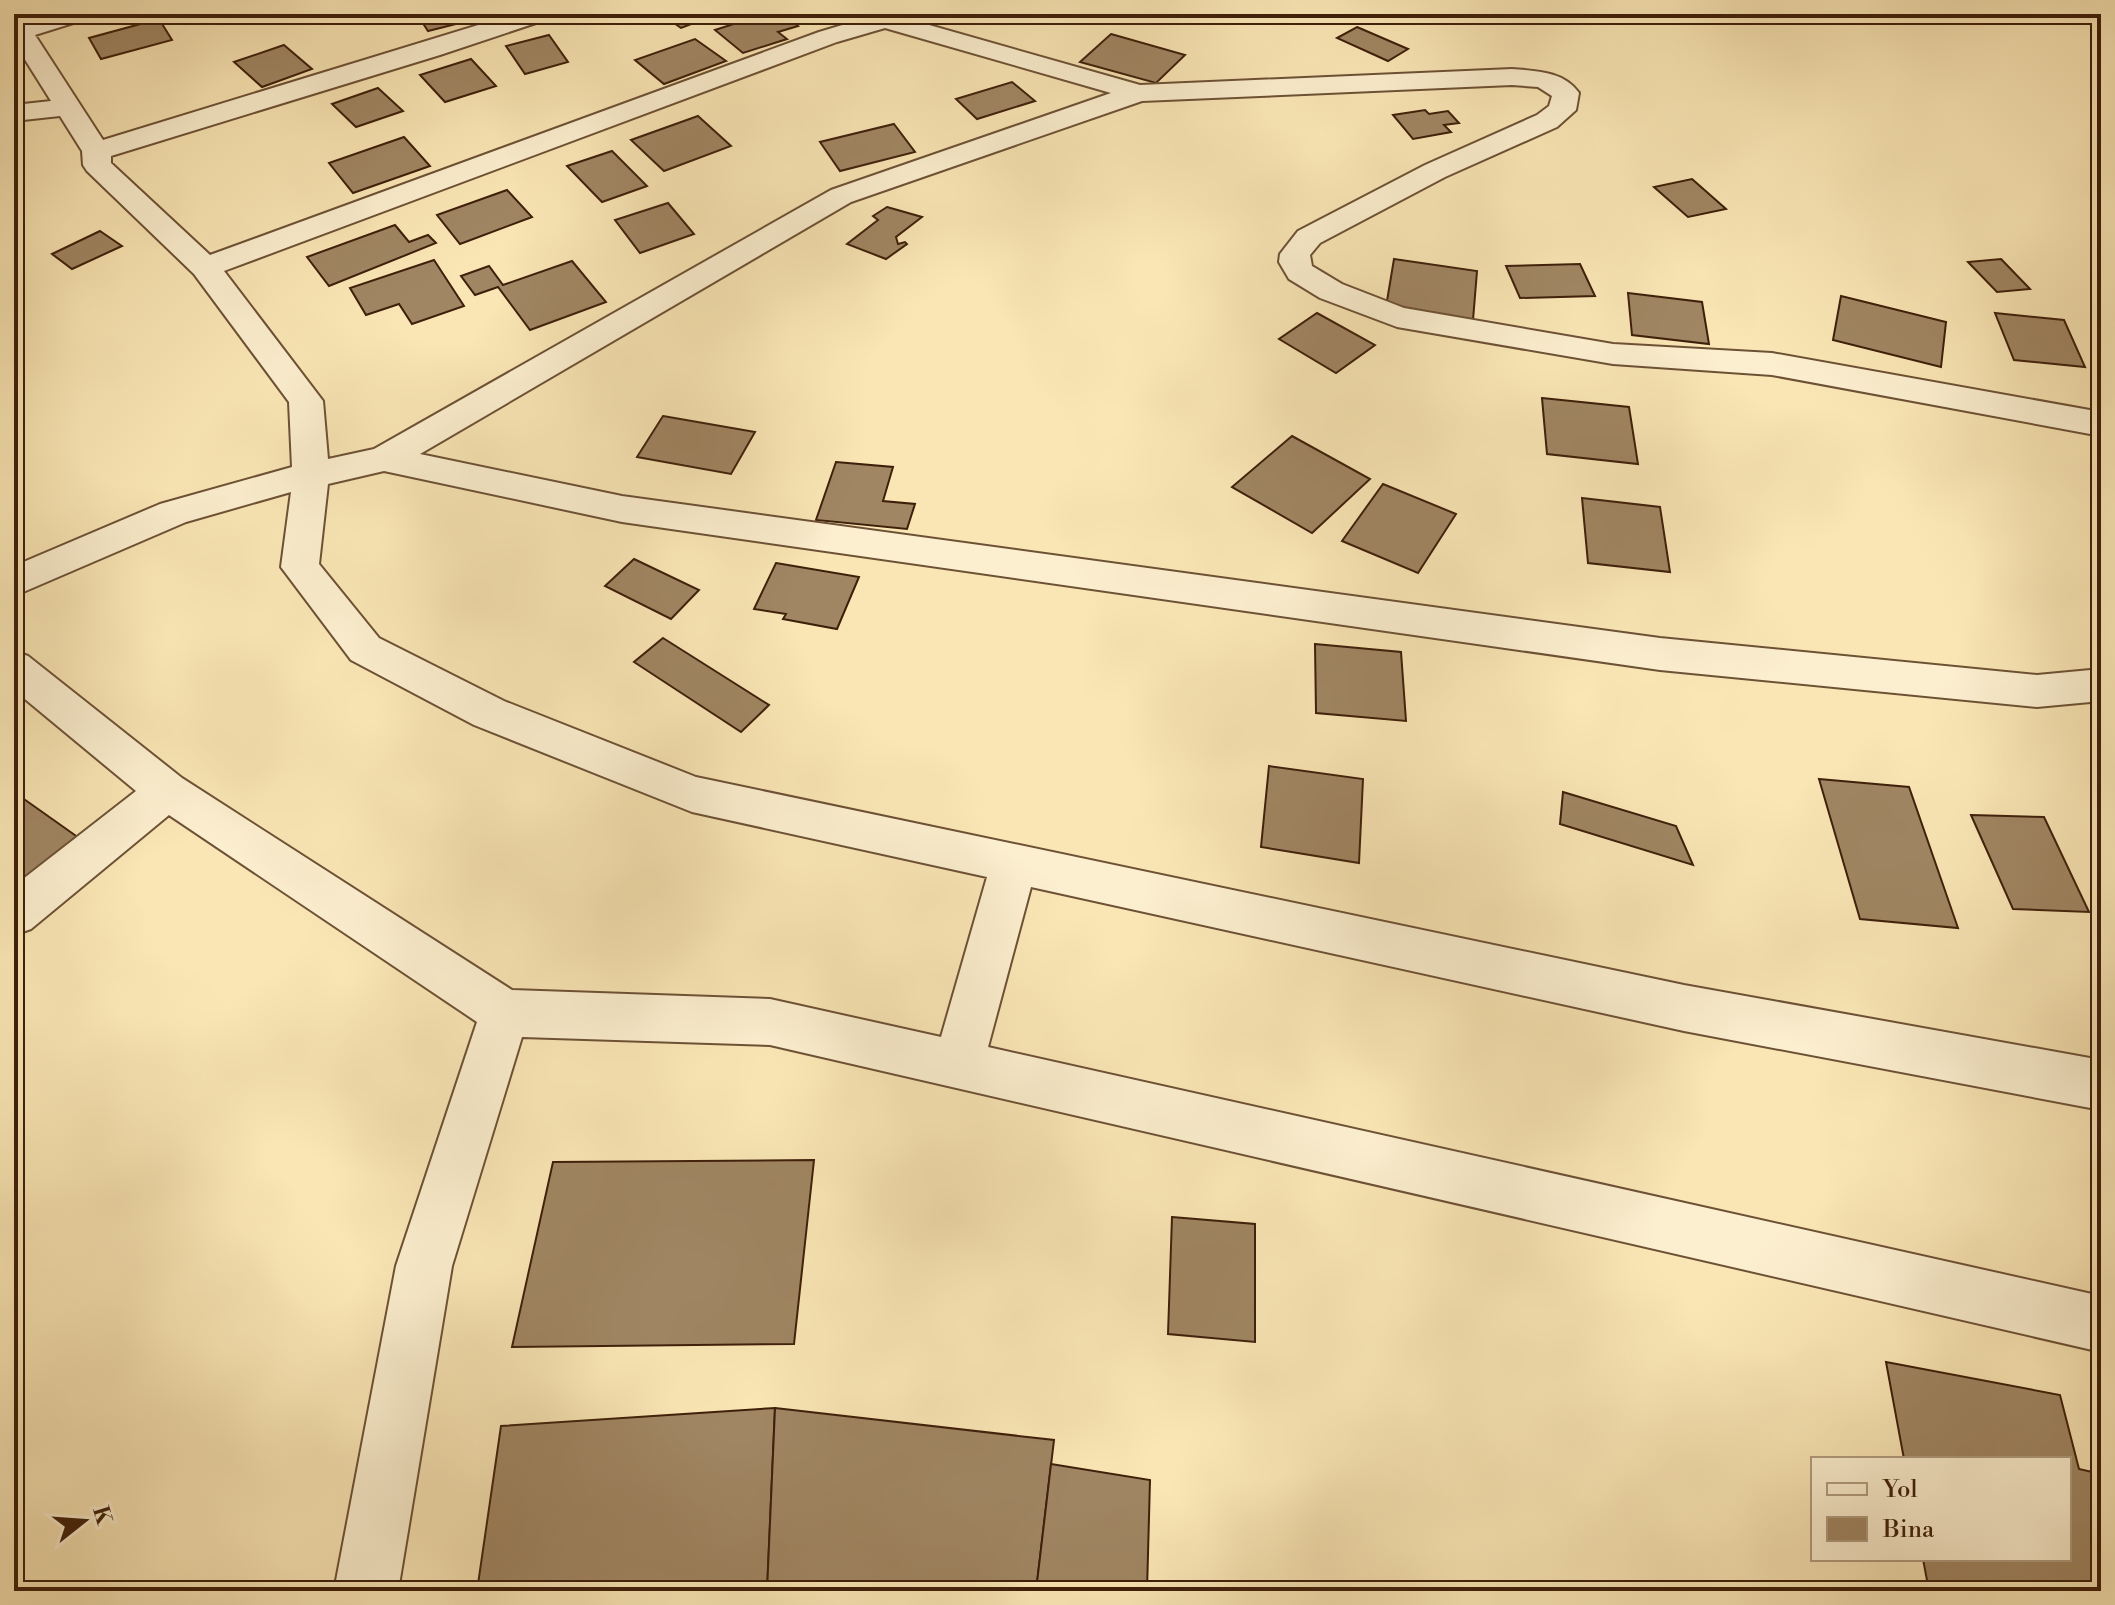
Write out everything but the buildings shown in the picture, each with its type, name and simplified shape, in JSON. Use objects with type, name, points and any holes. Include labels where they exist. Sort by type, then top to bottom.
[{"type":"street","points":[[77,14],[20,31],[96,151],[97,165],[205,267],[306,401],[311,477],[300,567],[365,649],[489,713],[692,794],[1684,1008],[2101,1085]]},
{"type":"street","points":[[96,151],[431,50],[539,14]]},
{"type":"street","points":[[205,267],[828,37],[874,17],[1139,93]]},
{"type":"street","points":[[14,582],[173,513],[263,486],[384,459],[841,196],[1139,93],[1512,77],[1545,80],[1566,93],[1562,110],[1547,121],[1435,171],[1309,237],[1295,254],[1294,262],[1300,272],[1331,291],[1397,317],[1613,354],[1772,364],[2101,424]]},
{"type":"street","points":[[14,113],[68,107]]},
{"type":"street","points":[[384,459],[622,509],[1660,654],[2037,691],[2101,685]]},
{"type":"street","points":[[14,667],[167,791],[505,1013],[770,1022],[2101,1324]]},
{"type":"street","points":[[14,914],[167,791]]},
{"type":"street","points":[[958,1064],[1014,864]]},
{"type":"street","points":[[366,1591],[424,1266],[505,1013]]}]
